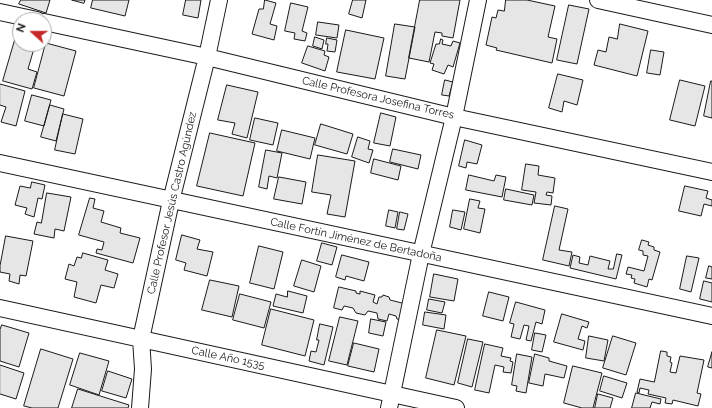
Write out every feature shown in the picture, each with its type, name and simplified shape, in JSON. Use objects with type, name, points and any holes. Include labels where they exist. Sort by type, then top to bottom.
[{"type":"street","name":"Calle Profesor Jesús Castro Agúndez","points":[[140,408],[143,369],[141,339],[171,201],[207,58],[219,0]]},
{"type":"street","points":[[391,401],[421,254],[454,117],[478,0]]},
{"type":"street","points":[[598,0],[712,25]]},
{"type":"street","points":[[0,12],[12,15]]},
{"type":"street","name":"Calle Profesora Josefina Torres","points":[[52,24],[207,58],[454,117],[712,172]]},
{"type":"street","name":"Calle Fortín Jiménez de Bertadoña","points":[[0,163],[171,201],[712,316]]},
{"type":"street","name":"Calle Año 1535","points":[[0,308],[141,339],[391,401],[456,408]]},
{"type":"building","points":[[21,0],[50,0],[46,12],[19,4]]},
{"type":"building","points":[[72,0],[85,0],[84,3]]},
{"type":"building","points":[[93,0],[129,0],[125,16],[91,8]]},
{"type":"building","points":[[186,0],[201,0],[198,18],[183,15]]},
{"type":"building","points":[[265,0],[276,3],[270,24],[277,26],[274,40],[252,34],[259,9],[263,9]]},
{"type":"building","points":[[353,0],[366,0],[362,18],[349,14]]},
{"type":"building","points":[[420,0],[460,0],[453,38],[442,36],[442,33],[435,32],[429,62],[409,58]]},
{"type":"building","points":[[506,0],[527,0],[555,6],[548,37],[557,39],[552,63],[496,50],[497,48],[486,45],[492,17],[496,18],[498,10],[504,11]]},
{"type":"building","points":[[291,3],[308,7],[302,31],[307,33],[305,41],[294,39],[295,33],[285,31]]},
{"type":"building","points":[[569,5],[589,9],[577,64],[557,60]]},
{"type":"building","points":[[318,22],[339,25],[337,38],[316,35]]},
{"type":"building","points":[[395,24],[415,27],[405,79],[386,76]]},
{"type":"building","points":[[620,24],[648,31],[637,76],[594,65],[598,50],[606,52],[609,37],[617,39]]},
{"type":"building","points":[[346,30],[384,38],[375,79],[337,72]]},
{"type":"building","points":[[315,37],[324,40],[322,49],[313,46]]},
{"type":"building","points":[[327,38],[337,40],[335,52],[327,51]]},
{"type":"building","points":[[441,39],[443,40],[442,44],[451,46],[453,41],[460,43],[453,67],[448,65],[444,74],[432,70],[434,64],[430,63],[436,44],[439,44]]},
{"type":"building","points":[[52,45],[76,51],[64,96],[34,88],[44,52],[52,52]]},
{"type":"building","points":[[308,46],[325,51],[324,55],[329,57],[325,71],[302,63]]},
{"type":"building","points":[[12,50],[12,52],[33,52],[28,69],[37,72],[32,89],[3,81]]},
{"type":"building","points":[[651,50],[664,52],[660,75],[647,73]]},
{"type":"building","points":[[558,74],[583,80],[577,105],[564,101],[562,112],[549,108]]},
{"type":"building","points":[[445,80],[453,82],[449,96],[442,95]]},
{"type":"building","points":[[680,80],[705,86],[695,126],[670,120]]},
{"type":"building","points":[[712,81],[712,118],[704,116]]},
{"type":"building","points":[[0,84],[25,91],[16,126],[1,122],[6,107],[0,105]]},
{"type":"building","points":[[227,85],[258,92],[247,138],[232,134],[235,123],[218,120]]},
{"type":"building","points":[[32,95],[51,100],[44,126],[25,121]]},
{"type":"building","points":[[50,105],[64,109],[56,141],[41,137]]},
{"type":"building","points":[[381,113],[396,117],[390,146],[374,143]]},
{"type":"building","points":[[63,114],[83,119],[75,154],[55,150]]},
{"type":"building","points":[[255,118],[278,123],[273,145],[250,140]]},
{"type":"building","points":[[321,124],[353,134],[347,154],[315,145]]},
{"type":"building","points":[[282,130],[315,138],[310,159],[277,151]]},
{"type":"building","points":[[210,133],[255,143],[243,196],[197,186]]},
{"type":"building","points":[[358,137],[370,141],[368,149],[373,150],[369,163],[352,157]]},
{"type":"building","points":[[465,140],[482,145],[477,164],[467,162],[466,168],[459,166]]},
{"type":"building","points":[[393,149],[421,155],[418,169],[390,162]]},
{"type":"building","points":[[266,150],[282,153],[277,178],[269,176],[267,189],[259,187]]},
{"type":"building","points":[[318,155],[355,161],[345,217],[327,214],[331,195],[312,192]]},
{"type":"building","points":[[374,159],[401,166],[398,180],[371,173]]},
{"type":"building","points":[[526,164],[539,166],[538,175],[555,178],[553,193],[547,192],[546,195],[552,196],[551,205],[534,203],[536,192],[522,190]]},
{"type":"building","points":[[469,175],[494,181],[496,175],[506,177],[502,197],[466,190]]},
{"type":"building","points":[[279,177],[306,182],[302,204],[274,199]]},
{"type":"building","points":[[32,182],[45,185],[42,199],[38,198],[34,217],[25,214],[27,208],[15,205],[20,186],[30,188]]},
{"type":"building","points":[[685,186],[708,191],[706,198],[712,200],[712,206],[704,204],[701,216],[679,211]]},
{"type":"building","points":[[506,189],[534,195],[532,205],[504,200]]},
{"type":"building","points":[[47,193],[71,197],[64,231],[55,229],[54,238],[34,234],[37,222],[41,223]]},
{"type":"building","points":[[90,198],[95,199],[93,208],[104,211],[101,222],[121,228],[120,233],[140,238],[133,263],[96,253],[97,249],[102,250],[104,242],[79,235]]},
{"type":"building","points":[[470,199],[480,201],[478,208],[485,209],[480,233],[464,229]]},
{"type":"building","points":[[555,206],[568,209],[559,250],[572,252],[569,266],[543,260]]},
{"type":"building","points":[[389,210],[398,212],[395,228],[386,226]]},
{"type":"building","points":[[453,210],[465,212],[461,230],[450,227]]},
{"type":"building","points":[[400,212],[408,214],[404,230],[397,229]]},
{"type":"building","points":[[182,235],[200,240],[197,249],[213,252],[207,276],[184,270],[186,263],[176,260]]},
{"type":"building","points":[[6,236],[33,241],[26,276],[20,275],[19,284],[9,281],[10,274],[0,272]]},
{"type":"building","points":[[642,240],[649,242],[648,245],[654,247],[654,250],[660,252],[652,280],[649,279],[647,287],[634,283],[635,279],[631,278],[632,275],[626,274],[628,267],[644,271],[648,256],[643,255],[643,251],[639,250]]},
{"type":"building","points":[[322,243],[337,247],[332,265],[317,261]]},
{"type":"building","points":[[259,246],[283,252],[274,289],[250,283]]},
{"type":"building","points":[[83,253],[108,260],[105,270],[118,274],[114,288],[101,285],[96,303],[74,297],[77,282],[65,279],[69,264],[74,266],[77,257],[81,258]]},
{"type":"building","points":[[617,254],[622,255],[616,279],[570,268],[573,255],[580,257],[579,263],[588,265],[590,256],[610,261],[608,269],[613,269]]},
{"type":"building","points":[[342,255],[369,262],[364,281],[346,276],[345,280],[336,277]]},
{"type":"building","points":[[687,256],[699,258],[691,292],[680,289]]},
{"type":"building","points":[[302,260],[321,266],[314,292],[294,286]]},
{"type":"building","points":[[709,266],[712,267],[712,279],[706,278]]},
{"type":"building","points":[[434,274],[458,279],[454,301],[430,297]]},
{"type":"building","points":[[210,280],[239,286],[232,317],[202,310]]},
{"type":"building","points":[[704,281],[712,283],[712,302],[700,299]]},
{"type":"building","points":[[339,287],[356,291],[356,293],[360,294],[360,291],[375,295],[373,302],[377,304],[379,297],[382,297],[383,295],[389,297],[390,300],[406,304],[402,320],[389,314],[387,321],[378,319],[377,313],[368,311],[365,315],[356,313],[353,308],[344,306],[342,310],[334,308]]},
{"type":"building","points":[[288,291],[307,296],[303,313],[273,306],[276,294],[287,297]]},
{"type":"building","points":[[489,292],[509,297],[503,321],[483,316]]},
{"type":"building","points":[[240,294],[271,302],[264,328],[233,320]]},
{"type":"building","points":[[429,299],[445,302],[442,313],[427,310]]},
{"type":"building","points":[[516,302],[545,310],[542,324],[536,322],[531,341],[526,340],[529,326],[524,325],[520,339],[511,337],[514,324],[510,323]]},
{"type":"building","points":[[271,309],[314,320],[305,356],[262,345]]},
{"type":"building","points":[[425,312],[446,315],[444,329],[423,325]]},
{"type":"building","points":[[562,314],[589,322],[587,328],[582,326],[578,339],[585,341],[583,350],[554,342]]},
{"type":"building","points":[[340,317],[358,321],[347,365],[329,361]]},
{"type":"building","points":[[371,319],[386,322],[383,336],[369,333]]},
{"type":"building","points":[[320,324],[333,327],[324,365],[309,361],[311,351],[316,352],[319,340],[317,340]]},
{"type":"building","points":[[2,325],[29,333],[19,367],[0,361],[0,330]]},
{"type":"building","points":[[437,330],[466,336],[454,385],[426,378]]},
{"type":"building","points":[[535,333],[546,335],[542,352],[532,350]]},
{"type":"building","points":[[589,336],[608,340],[604,361],[586,358]]},
{"type":"building","points":[[613,336],[636,343],[626,375],[603,368]]},
{"type":"building","points":[[468,339],[483,342],[472,387],[458,383]]},
{"type":"building","points":[[354,343],[379,349],[374,372],[348,366]]},
{"type":"building","points":[[485,344],[503,348],[501,356],[511,358],[510,361],[513,362],[511,373],[503,372],[504,367],[495,365],[489,393],[475,390]]},
{"type":"building","points":[[41,349],[73,359],[58,408],[32,408],[24,406]]},
{"type":"building","points":[[661,351],[667,352],[667,356],[671,357],[670,362],[672,363],[670,372],[676,373],[680,356],[704,360],[697,393],[701,394],[698,406],[673,400],[672,404],[665,403],[666,398],[648,394],[649,390],[640,388],[639,393],[637,392],[640,379],[654,382]]},
{"type":"building","points":[[712,352],[712,368],[708,367]]},
{"type":"building","points":[[80,353],[109,361],[99,395],[70,385]]},
{"type":"building","points":[[517,354],[532,357],[526,393],[516,391],[517,386],[512,385]]},
{"type":"building","points":[[535,354],[549,358],[549,361],[567,366],[564,378],[545,374],[543,386],[529,383]]},
{"type":"building","points":[[0,365],[24,373],[16,399],[0,394]]},
{"type":"building","points":[[573,366],[602,373],[593,408],[582,408],[564,403]]},
{"type":"building","points":[[108,371],[132,379],[126,398],[102,391]]},
{"type":"building","points":[[604,376],[627,383],[622,398],[600,391]]},
{"type":"building","points":[[78,389],[129,405],[128,408],[72,408]]},
{"type":"building","points":[[636,393],[661,399],[660,404],[652,402],[650,408],[632,408]]},
{"type":"building","points":[[598,394],[613,398],[610,408],[595,408]]}]
